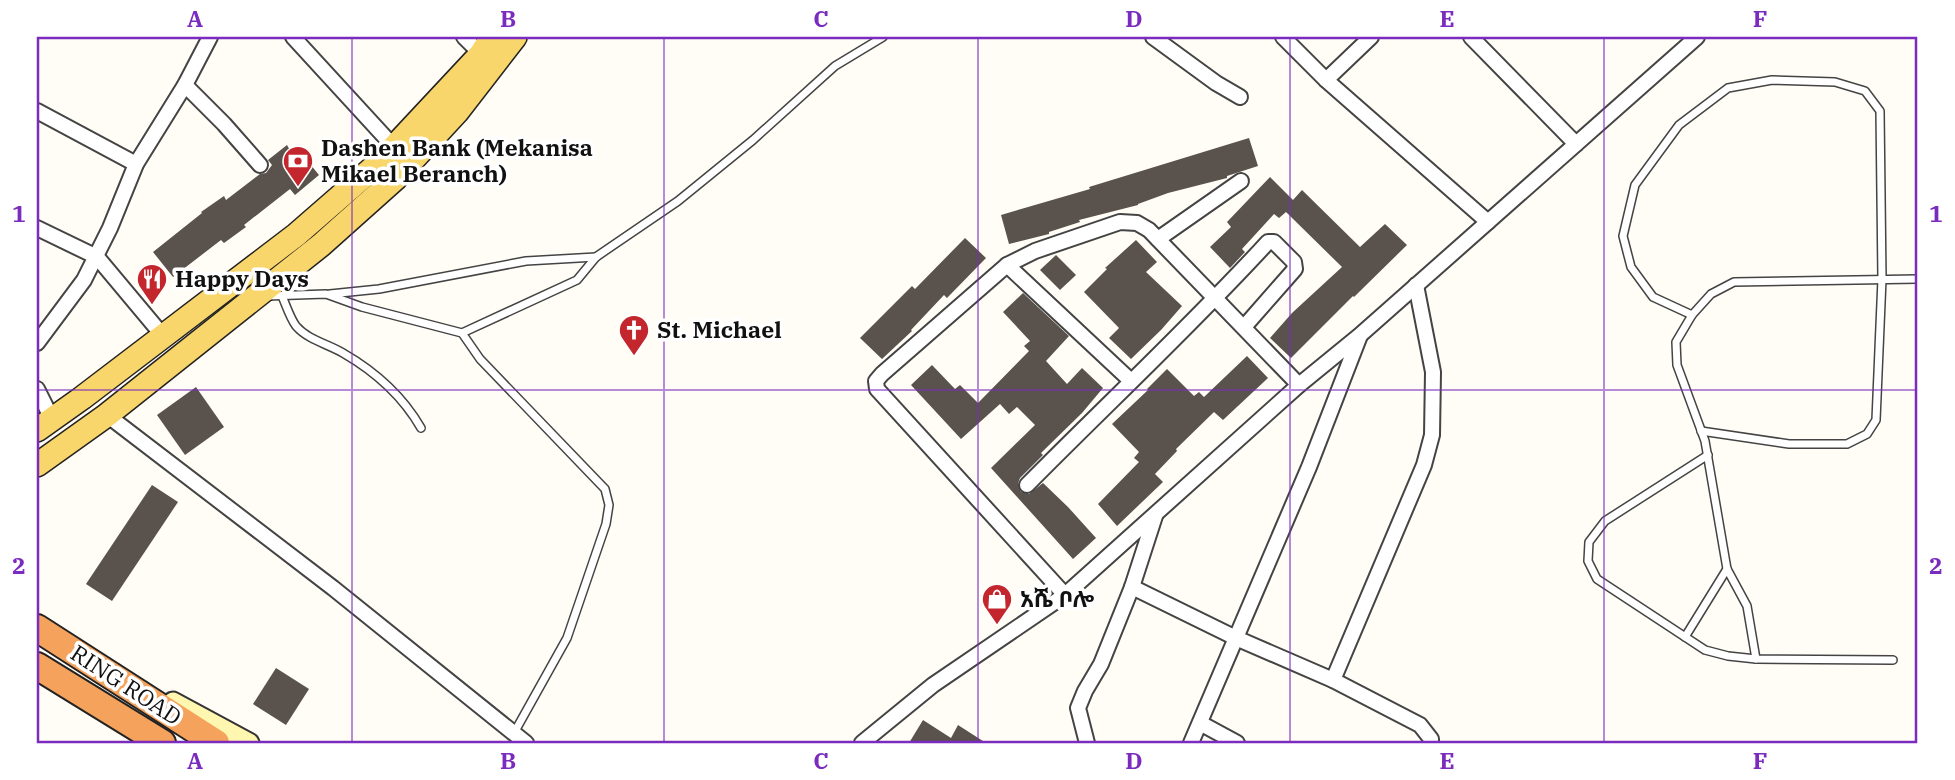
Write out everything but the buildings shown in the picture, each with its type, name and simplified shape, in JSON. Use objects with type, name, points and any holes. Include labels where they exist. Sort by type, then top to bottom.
[{"type":"highway","name":"RING ROAD","points":[[37,628],[216,743]]},
{"type":"highway","name":"RING ROAD","points":[[37,666],[162,743]]},
{"type":"main road","points":[[44,425],[296,235],[394,147],[448,105],[515,37]]},
{"type":"main road","points":[[37,465],[107,415],[258,296],[321,245],[396,178],[448,105],[486,45]]},
{"type":"street","points":[[37,343],[84,280],[97,257],[136,164],[185,85],[210,37]]},
{"type":"street","points":[[293,37],[394,147]]},
{"type":"street","points":[[464,37],[486,45]]},
{"type":"street","points":[[1153,37],[1216,83],[1240,97]]},
{"type":"street","points":[[1283,37],[1326,80],[1488,222]]},
{"type":"street","points":[[1326,80],[1371,37]]},
{"type":"street","points":[[1471,37],[1576,144]]},
{"type":"street","points":[[862,743],[933,685],[1065,595],[1299,385],[1359,336],[1697,37]]},
{"type":"street","points":[[185,85],[260,165]]},
{"type":"street","points":[[37,111],[136,164]]},
{"type":"street","points":[[1158,239],[1241,181]]},
{"type":"street","points":[[1065,595],[877,389],[876,381],[882,374],[1007,265],[1035,251],[1120,222],[1137,223],[1149,230],[1299,385]]},
{"type":"street","points":[[37,228],[97,257],[164,337]]},
{"type":"street","points":[[1027,485],[1216,299],[1268,242],[1274,242],[1294,262],[1295,269],[1244,327]]},
{"type":"street","points":[[1007,265],[1131,381]]},
{"type":"street","points":[[1333,680],[1424,465],[1432,435],[1433,372],[1416,285]]},
{"type":"street","points":[[1191,743],[1309,467],[1359,336]]},
{"type":"street","points":[[37,389],[44,425]]},
{"type":"street","points":[[107,415],[333,588],[512,738],[527,743]]},
{"type":"street","points":[[1087,743],[1079,708],[1132,587],[1156,513]]},
{"type":"street","points":[[1132,587],[1236,638],[1333,680],[1420,725],[1431,743]]},
{"type":"street","points":[[120,681],[154,692],[249,743]]},
{"type":"street","points":[[128,723],[147,743]]},
{"type":"street","points":[[1200,723],[1237,743]]},
{"type":"lane","points":[[326,294],[362,307],[462,333],[577,280],[596,257],[678,201],[835,66],[883,37]]},
{"type":"lane","points":[[1692,315],[1653,296],[1631,267],[1623,236],[1636,185],[1679,125],[1728,88],[1772,79],[1835,82],[1865,91],[1880,111],[1882,279],[1876,420],[1867,434],[1847,444],[1789,444],[1701,431]]},
{"type":"lane","points":[[258,296],[379,289],[526,261],[596,257]]},
{"type":"lane","points":[[1756,659],[1747,606],[1727,569],[1708,455],[1677,365],[1676,342],[1692,315],[1711,294],[1734,282],[1918,278]]},
{"type":"lane","points":[[282,296],[295,325],[311,338],[342,352],[367,368],[410,408],[421,428]]},
{"type":"lane","points":[[462,333],[480,359],[605,489],[609,505],[606,524],[567,638],[512,738]]},
{"type":"lane","points":[[1708,455],[1605,521],[1589,542],[1588,561],[1597,579],[1704,650],[1756,659],[1894,660]]},
{"type":"lane","points":[[1685,637],[1706,599],[1727,569]]},
{"type":"place","name":"Dashen Bank (Mekanisa Mikael Beranch)","points":[[298,188]]},
{"type":"place","name":"Happy Days","points":[[152,306]]},
{"type":"place","name":"St. Michael","points":[[634,357]]},
{"type":"place","name":"አሼ ቦሎ","points":[[997,626]]}]
